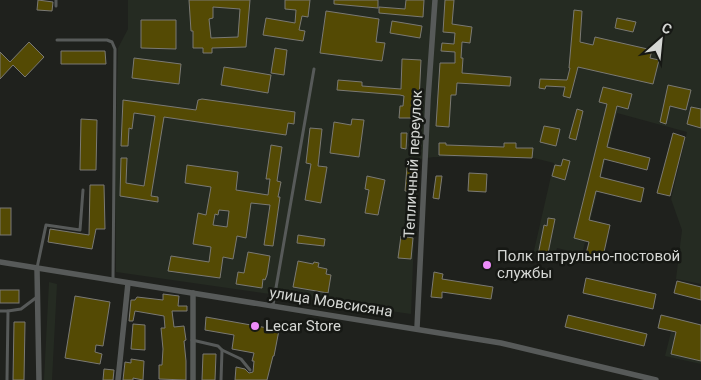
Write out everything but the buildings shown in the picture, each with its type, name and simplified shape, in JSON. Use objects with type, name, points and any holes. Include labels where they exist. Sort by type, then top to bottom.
[{"type":"street","name":"Тепличный переулок","points":[[417,328],[428,99],[435,0]]},
{"type":"street","name":"улица Мовсисяна","points":[[0,262],[501,343],[656,380]]},
{"type":"street","points":[[37,269],[39,380]]},
{"type":"street","points":[[118,380],[128,283]]},
{"type":"street","points":[[193,293],[193,380]]},
{"type":"lane","points":[[56,0],[56,6]]},
{"type":"lane","points":[[57,40],[107,40],[112,42],[115,49],[113,281]]},
{"type":"lane","points":[[273,306],[314,69]]},
{"type":"lane","points":[[37,269],[46,225],[80,230],[83,190]]},
{"type":"lane","points":[[0,311],[21,309],[37,297]]},
{"type":"lane","points":[[7,380],[8,311]]},
{"type":"lane","points":[[192,340],[218,346],[222,350],[241,359],[250,370]]},
{"type":"lane","points":[[221,380],[222,350]]},
{"type":"shaded area","points":[[128,0],[701,0],[701,284],[676,279],[682,230],[671,199],[687,132],[617,113],[582,254],[557,248],[554,259],[533,255],[554,163],[534,158],[434,157],[420,159],[415,212],[411,314],[116,272],[115,166],[118,48],[128,29]]},
{"type":"shaded area","points":[[49,282],[57,284],[52,380],[44,380]]},
{"type":"shaded area","points":[[671,332],[701,339],[701,364],[665,356]]},
{"type":"place","name":"Полк патрульно-постовой службы","points":[[487,265]]},
{"type":"place","name":"Lecar Store","points":[[255,326]]}]
